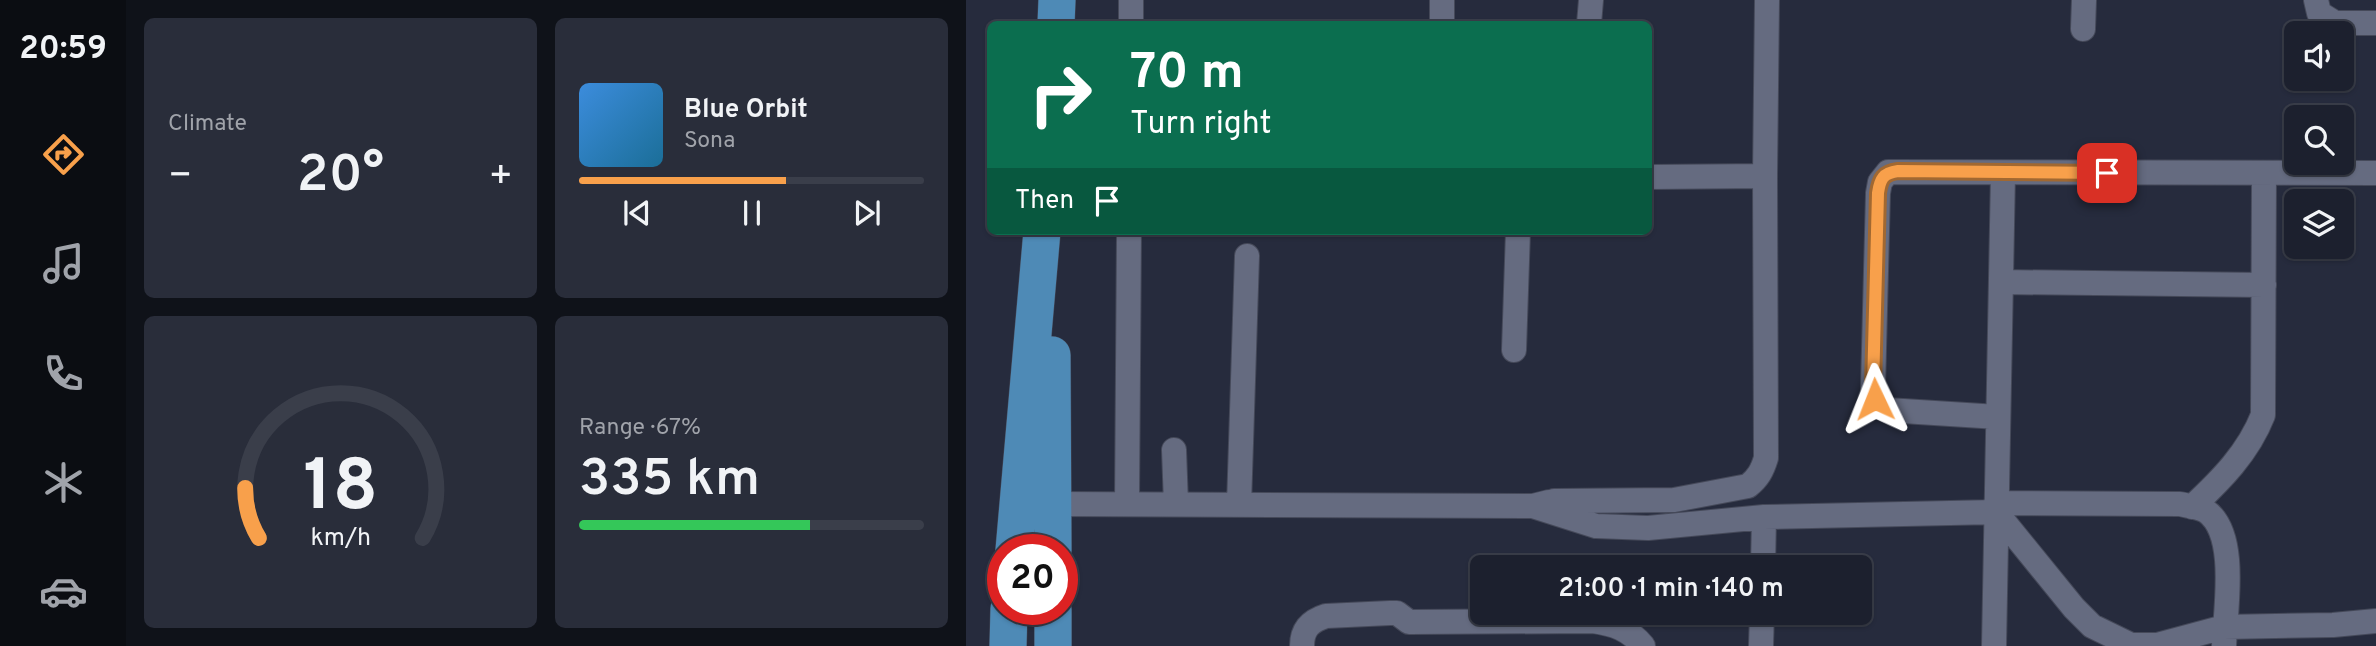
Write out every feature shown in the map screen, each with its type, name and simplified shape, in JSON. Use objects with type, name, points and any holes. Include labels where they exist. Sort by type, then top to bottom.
[{"type":"highway","points":[[1015,534],[1042,235]]},
{"type":"highway","points":[[1053,534],[1054,235]]},
{"type":"highway","points":[[1053,625],[1053,646]]},
{"type":"lane","points":[[1131,0],[1131,21]]},
{"type":"lane","points":[[1442,0],[1442,21]]},
{"type":"lane","points":[[1589,21],[1591,0]]},
{"type":"lane","points":[[1053,504],[1239,505],[1674,500],[1748,486],[1757,479],[1766,458],[1767,0]]},
{"type":"lane","points":[[2083,29],[2084,0]]},
{"type":"lane","points":[[2316,0],[2319,13],[2335,23],[2376,23]]},
{"type":"lane","points":[[1998,417],[1886,410],[1879,406],[1873,388],[1878,193],[1882,176],[1888,172],[2376,173]]},
{"type":"lane","points":[[1994,646],[2003,173]]},
{"type":"lane","points":[[2192,507],[2216,485],[2247,447],[2263,415],[2264,173]]},
{"type":"lane","points":[[1652,177],[1765,176]]},
{"type":"lane","points":[[1127,504],[1129,235]]},
{"type":"lane","points":[[1514,350],[1518,235]]},
{"type":"lane","points":[[1239,505],[1247,256]]},
{"type":"lane","points":[[2001,282],[2264,285]]},
{"type":"lane","points":[[1174,450],[1176,504]]},
{"type":"lane","points":[[1543,503],[1596,526],[1648,528],[1764,517],[2180,504],[2204,510],[2216,520],[2224,539],[2228,565],[2224,637]]},
{"type":"lane","points":[[1996,508],[2074,608],[2092,626],[2132,645],[2157,645],[2376,621]]},
{"type":"lane","points":[[1763,555],[1764,517]]},
{"type":"lane","points":[[1301,646],[1306,628],[1316,619],[1326,616],[1390,613],[1397,613],[1409,622],[1592,621],[1613,624],[1628,631],[1643,646]]},
{"type":"lane","points":[[1761,646],[1762,625]]},
{"type":"route","points":[[1875,399],[1873,388],[1878,193],[1882,176],[1898,171],[2107,173]]}]
